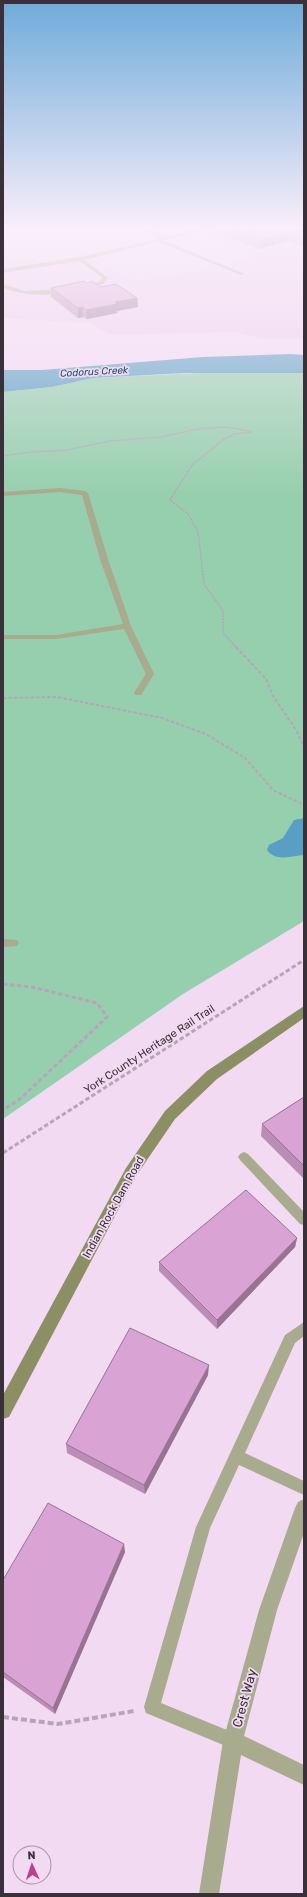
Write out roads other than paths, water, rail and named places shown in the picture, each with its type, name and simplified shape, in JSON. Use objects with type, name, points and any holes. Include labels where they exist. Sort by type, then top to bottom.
[{"type":"street","name":"Indian Rock Dam Road","points":[[3,1411],[131,1172],[170,1115],[212,1075],[304,1011]]},
{"type":"street","name":"Crest Way","points":[[209,1894],[233,1741],[268,1610],[304,1508]]},
{"type":"street","points":[[233,1741],[304,1775]]},
{"type":"lane","points":[[3,494],[60,490],[86,493],[104,559],[127,626],[150,674],[138,693]]},
{"type":"lane","points":[[3,637],[56,637],[127,626]]},
{"type":"lane","points":[[244,1157],[304,1220]]},
{"type":"lane","points":[[233,1741],[152,1707],[203,1527],[290,1339],[304,1328]]},
{"type":"lane","points":[[236,1456],[304,1488]]},
{"type":"water","name":"Codorus Creek","points":[[291,354],[304,355],[304,373],[185,373],[93,378],[52,387],[3,392],[3,370],[42,370],[203,357]]},
{"type":"water","points":[[304,818],[304,855],[279,857],[270,854],[267,850],[269,845],[283,838],[294,820]]}]
